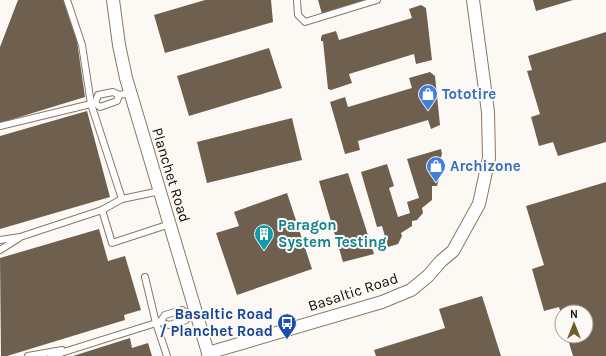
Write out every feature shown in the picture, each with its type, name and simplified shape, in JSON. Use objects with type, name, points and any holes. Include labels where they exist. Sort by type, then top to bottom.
[{"type":"street","name":"Planchet Road","points":[[113,0],[124,94],[160,191],[170,224],[192,313],[209,354]]},
{"type":"street","name":"Basaltic Road","points":[[209,354],[382,302],[411,290],[428,276],[441,260],[452,251],[479,204],[489,158],[488,112],[473,0]]},
{"type":"lane","points":[[67,0],[82,45],[93,103],[122,199]]},
{"type":"lane","points":[[297,0],[298,15],[305,22],[377,0]]},
{"type":"lane","points":[[93,103],[98,95],[113,92],[124,94]]},
{"type":"lane","points":[[0,126],[93,103],[100,106],[117,101],[124,94]]},
{"type":"lane","points":[[0,240],[20,237],[102,210],[122,199],[160,191]]},
{"type":"lane","points":[[102,210],[112,243],[170,224]]},
{"type":"lane","points":[[0,250],[20,237]]},
{"type":"lane","points":[[145,277],[167,356]]},
{"type":"lane","points":[[51,356],[158,323],[169,325],[186,320],[192,313],[182,310],[165,315],[158,323]]},
{"type":"lane","points":[[28,356],[52,350],[74,349]]},
{"type":"building","points":[[18,0],[64,0],[76,34],[85,97],[0,123],[0,47]]},
{"type":"building","points":[[205,0],[271,0],[273,22],[165,53],[154,15]]},
{"type":"building","points":[[318,0],[366,0],[322,14]]},
{"type":"building","points":[[533,0],[573,0],[536,11]]},
{"type":"building","points":[[421,5],[426,8],[432,60],[416,64],[414,54],[349,74],[352,83],[331,90],[328,89],[323,41],[321,41],[322,35],[336,31],[339,40],[412,18],[409,9]]},
{"type":"building","points":[[606,32],[606,142],[558,156],[553,142],[539,146],[531,117],[540,114],[527,71],[532,70],[528,56]]},
{"type":"building","points":[[269,48],[282,88],[189,116],[177,76]]},
{"type":"building","points":[[430,72],[435,76],[440,125],[431,129],[428,120],[358,141],[360,150],[345,154],[330,102],[345,97],[348,107],[412,88],[409,78]]},
{"type":"building","points":[[87,111],[110,197],[0,229],[0,136]]},
{"type":"building","points":[[292,118],[302,160],[207,183],[197,142]]},
{"type":"building","points":[[441,149],[442,154],[440,160],[443,165],[438,173],[439,178],[437,186],[432,186],[432,200],[422,208],[423,213],[417,220],[412,221],[412,226],[401,233],[402,236],[398,244],[388,247],[382,226],[377,227],[361,172],[387,164],[394,186],[389,188],[398,217],[410,213],[407,202],[419,198],[407,159]]},
{"type":"building","points":[[348,173],[374,254],[343,262],[319,181]]},
{"type":"building","points":[[606,182],[606,356],[573,356],[569,344],[594,344],[594,304],[554,304],[554,308],[544,311],[532,269],[544,265],[526,206]]},
{"type":"building","name":"Paragon System Testing","points":[[287,193],[312,269],[237,295],[216,233],[239,226],[234,212]]},
{"type":"building","points":[[99,229],[108,261],[125,256],[141,310],[124,315],[125,320],[7,356],[1,356],[0,258]]},
{"type":"building","points":[[482,296],[501,356],[376,356],[374,350],[445,328],[439,309]]},
{"type":"building","points":[[130,338],[132,348],[148,343],[152,356],[73,356]]},
{"type":"place","name":"Tototire","points":[[428,111]]},
{"type":"place","name":"Archizone","points":[[436,183]]},
{"type":"place","name":"Paragon System Testing","points":[[264,251]]},
{"type":"place","name":"Basaltic Road / Planchet Road","points":[[287,340]]}]
